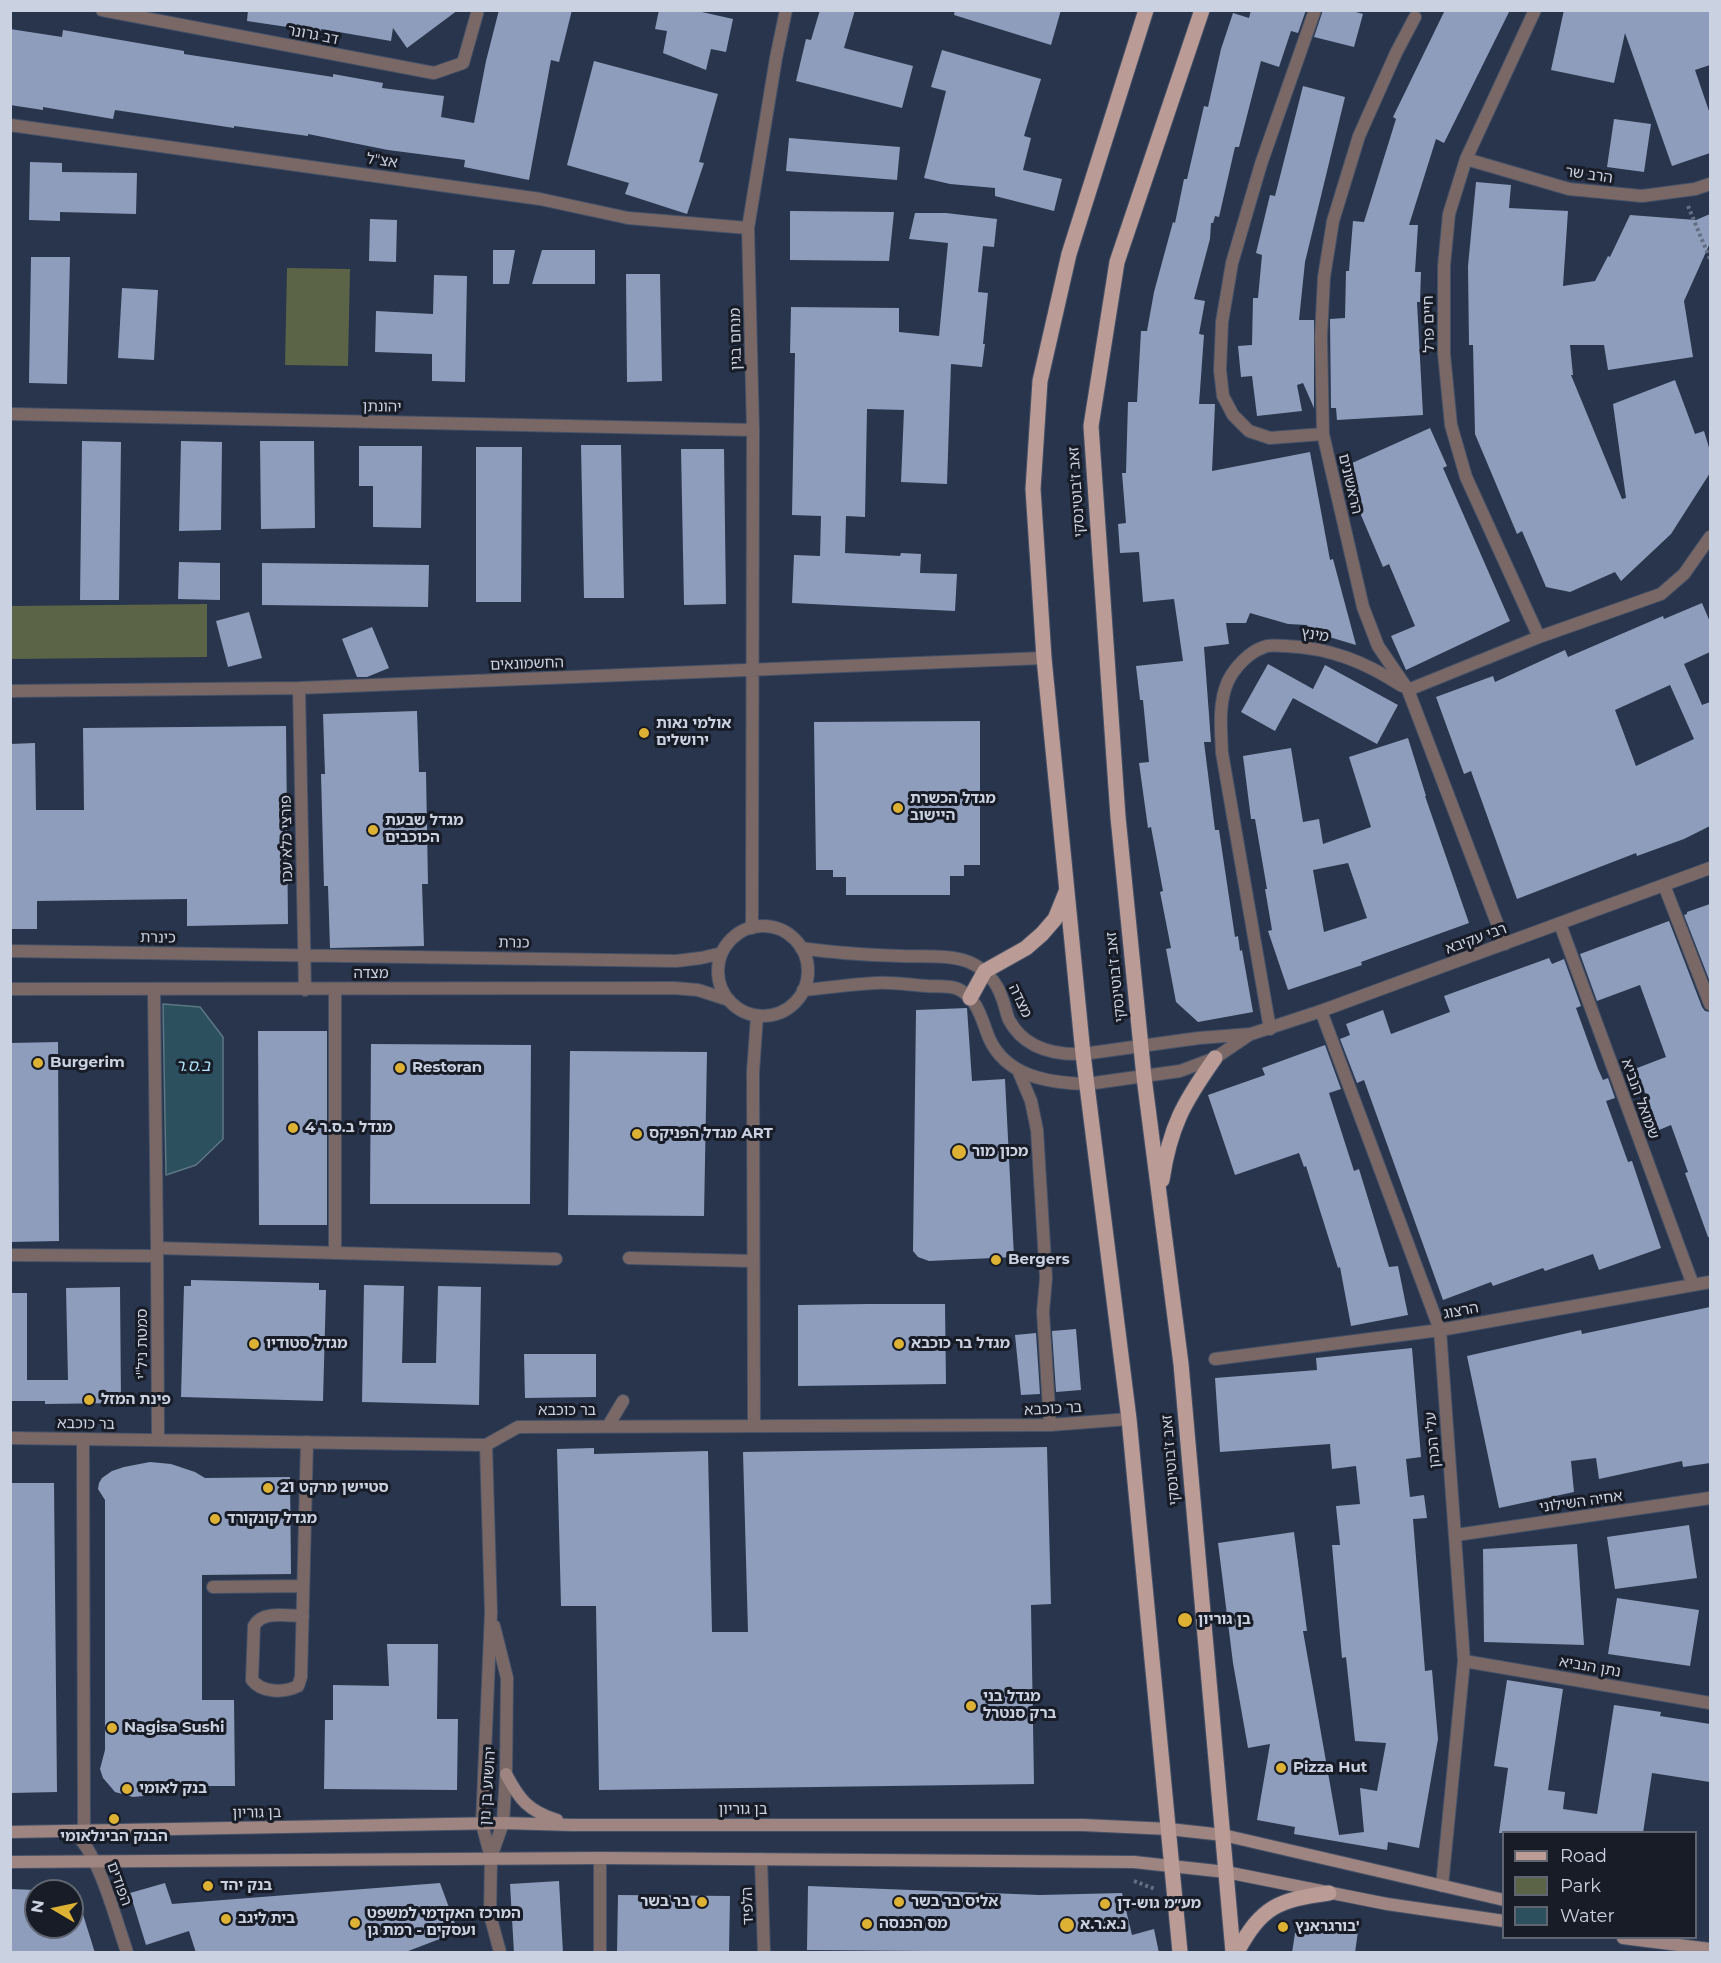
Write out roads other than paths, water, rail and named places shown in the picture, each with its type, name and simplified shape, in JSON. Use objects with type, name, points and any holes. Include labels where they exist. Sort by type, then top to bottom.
[{"type":"main road","points":[[1146,10],[1069,254],[1040,381],[1033,489],[1044,658],[1083,1054],[1129,1419],[1180,1953]]},
{"type":"main road","name":"זאב ז'בוטינסקי","points":[[1202,10],[1117,262],[1091,426],[1118,818],[1144,1077],[1181,1364],[1235,1953]]},
{"type":"main road","points":[[970,998],[985,971],[1026,948],[1056,919],[1067,890]]},
{"type":"main road","points":[[1159,1200],[1167,1150],[1177,1119],[1192,1091],[1215,1059]]},
{"type":"main road","points":[[506,1774],[521,1801],[544,1816],[572,1825]]},
{"type":"main road","name":"בן גוריון","points":[[10,1832],[503,1823],[1083,1825],[1169,1829],[1223,1835],[1502,1900]]},
{"type":"main road","points":[[10,1862],[491,1858],[1134,1862],[1226,1872],[1387,1904],[1502,1921]]},
{"type":"main road","points":[[1235,1953],[1253,1924],[1274,1906],[1298,1898],[1329,1893]]},
{"type":"main road","points":[[1632,1939],[1710,1948]]},
{"type":"main road","points":[[1669,1939],[1710,1948]]},
{"type":"street","name":"דב גרונר","points":[[102,10],[434,73],[463,63],[478,10]]},
{"type":"street","name":"מנחם בגין","points":[[752,928],[753,430],[748,228],[786,10]]},
{"type":"street","points":[[1315,10],[1261,164],[1232,263],[1221,322],[1220,370],[1224,396],[1233,415],[1249,431],[1270,438],[1323,434]]},
{"type":"street","name":"חיים פרל","points":[[1535,10],[1466,159],[1449,214],[1444,266],[1444,354],[1451,425],[1466,477],[1539,637]]},
{"type":"street","name":"הראשונים","points":[[1415,17],[1359,136],[1333,220],[1324,277],[1321,336],[1323,434],[1363,607],[1378,646],[1408,690],[1505,944]]},
{"type":"street","name":"אצ\"ל","points":[[10,124],[540,199],[628,218],[748,228]]},
{"type":"street","name":"הרב שר","points":[[1466,159],[1569,189],[1642,196],[1681,191],[1710,184]]},
{"type":"street","name":"יהונתן","points":[[10,414],[753,430]]},
{"type":"street","points":[[1408,690],[1539,637],[1661,594],[1684,574],[1710,537]]},
{"type":"street","name":"מינץ","points":[[1270,1029],[1222,753],[1221,714],[1227,683],[1236,668],[1252,653],[1266,646],[1290,646],[1343,655],[1374,668],[1408,690]]},
{"type":"street","name":"החשמונאים","points":[[10,691],[299,688],[1044,658]]},
{"type":"street","name":"פורצי כלא עכו","points":[[299,688],[305,990]]},
{"type":"street","name":"רבי עקיבא","points":[[1141,1047],[1199,1038],[1251,1034],[1270,1029],[1710,868]]},
{"type":"street","points":[[1664,885],[1710,1004]]},
{"type":"street","name":"שמואל הנביא","points":[[1560,924],[1693,1285]]},
{"type":"street","points":[[767,926],[792,937],[801,948],[807,969],[803,990],[795,1002],[784,1011],[757,1016],[744,1012],[724,994],[719,981],[718,967],[729,941],[740,933],[752,928],[767,926]]},
{"type":"street","points":[[801,948],[832,953],[953,958],[969,962],[985,971]]},
{"type":"street","name":"כינרת","points":[[10,951],[304,955]]},
{"type":"street","name":"כנרת","points":[[304,955],[676,961],[722,953]]},
{"type":"street","name":"מצדה","points":[[985,971],[1002,995],[1009,1019],[1018,1033],[1034,1045],[1064,1054],[1141,1047]]},
{"type":"street","points":[[803,990],[878,983],[958,989],[970,998],[980,1014],[990,1041],[1002,1058],[1018,1070],[1064,1083],[1087,1084]]},
{"type":"street","name":"מצדה","points":[[10,989],[674,988],[698,990],[729,1000]]},
{"type":"street","name":"סמטת ניל\"י","points":[[154,990],[158,1440]]},
{"type":"street","points":[[335,990],[335,1253]]},
{"type":"street","name":"עלי הכהן","points":[[1321,1011],[1440,1330],[1464,1661],[1442,1886]]},
{"type":"street","points":[[754,1426],[753,1072],[757,1016]]},
{"type":"street","name":"רבי עקיבא","points":[[1087,1084],[1180,1071],[1215,1059],[1251,1034]]},
{"type":"street","points":[[1018,1070],[1030,1101],[1037,1130],[1046,1278],[1043,1312],[1050,1425]]},
{"type":"street","points":[[10,1255],[157,1252],[335,1253],[556,1259]]},
{"type":"street","points":[[629,1258],[753,1261]]},
{"type":"street","name":"הרצוג","points":[[1215,1359],[1440,1330],[1710,1282]]},
{"type":"street","points":[[608,1426],[622,1401]]},
{"type":"street","name":"בר כוכבא","points":[[10,1438],[486,1445],[518,1426],[1050,1425],[1129,1419]]},
{"type":"street","points":[[79,1831],[83,1439]]},
{"type":"street","points":[[303,1616],[263,1616],[257,1619],[254,1626],[252,1680],[257,1686],[263,1689],[291,1689],[298,1686],[301,1677],[303,1616],[307,1442]]},
{"type":"street","name":"יהושוע בן נון","points":[[486,1445],[491,1612],[482,1824],[491,1858]]},
{"type":"street","name":"אחיה השילוני","points":[[1456,1535],[1710,1498]]},
{"type":"street","points":[[213,1587],[303,1586]]},
{"type":"street","name":"יהושוע בן נון","points":[[491,1612],[507,1678],[503,1823],[491,1858]]},
{"type":"street","name":"נתן הנביא","points":[[1464,1661],[1710,1703]]},
{"type":"street","name":"הפודים","points":[[79,1831],[95,1862],[127,1953]]},
{"type":"street","points":[[491,1858],[490,1915],[500,1953]]},
{"type":"street","points":[[600,1858],[600,1953]]},
{"type":"street","name":"הלפיד","points":[[761,1859],[764,1953]]},
{"type":"water","name":"ב.ס.ר","points":[[163,1004],[200,1007],[223,1037],[223,1139],[196,1165],[166,1175]]},
{"type":"place","name":"אולמי נאות ירושלים","points":[[644,733]]},
{"type":"place","name":"מגדל הכשרת היישוב","points":[[898,808]]},
{"type":"place","name":"מגדל שבעת הכוכבים","points":[[373,830]]},
{"type":"place","name":"Burgerim","points":[[38,1063]]},
{"type":"place","name":"Restoran","points":[[400,1068]]},
{"type":"place","name":"מגדל ב.ס.ר 4","points":[[293,1128]]},
{"type":"place","name":"מגדל הפניקס ART","points":[[637,1134]]},
{"type":"place","name":"מכון מור","points":[[959,1152]]},
{"type":"place","name":"Bergers","points":[[996,1260]]},
{"type":"place","name":"מגדל סטודיו","points":[[254,1344]]},
{"type":"place","name":"מגדל בר כוכבא","points":[[899,1344]]},
{"type":"place","name":"פינת המזל","points":[[89,1400]]},
{"type":"place","name":"סטיישן מרקט 21","points":[[268,1488]]},
{"type":"place","name":"מגדל קונקורד","points":[[215,1519]]},
{"type":"place","name":"בן גוריון","points":[[1185,1620]]},
{"type":"place","name":"מגדל בני ברק סנטרל","points":[[971,1706]]},
{"type":"place","name":"Nagisa Sushi","points":[[112,1728]]},
{"type":"place","name":"Pizza Hut","points":[[1281,1768]]},
{"type":"place","name":"בנק לאומי","points":[[127,1789]]},
{"type":"place","name":"הבנק הבינלאומי","points":[[114,1819]]},
{"type":"place","name":"בנק יהד","points":[[208,1886]]},
{"type":"place","name":"בר בשר","points":[[702,1902]]},
{"type":"place","name":"אליס בר בשר","points":[[899,1902]]},
{"type":"place","name":"מע״מ גוש-דן","points":[[1105,1904]]},
{"type":"place","name":"בית ליגב","points":[[226,1919]]},
{"type":"place","name":"המרכז האקדמי למשפט ועסקים - רמת גן","points":[[355,1923]]},
{"type":"place","name":"מס הכנסה","points":[[867,1924]]},
{"type":"place","name":"נ.א.ר.א","points":[[1067,1925]]},
{"type":"place","name":"בורגראנץ'","points":[[1283,1927]]}]
